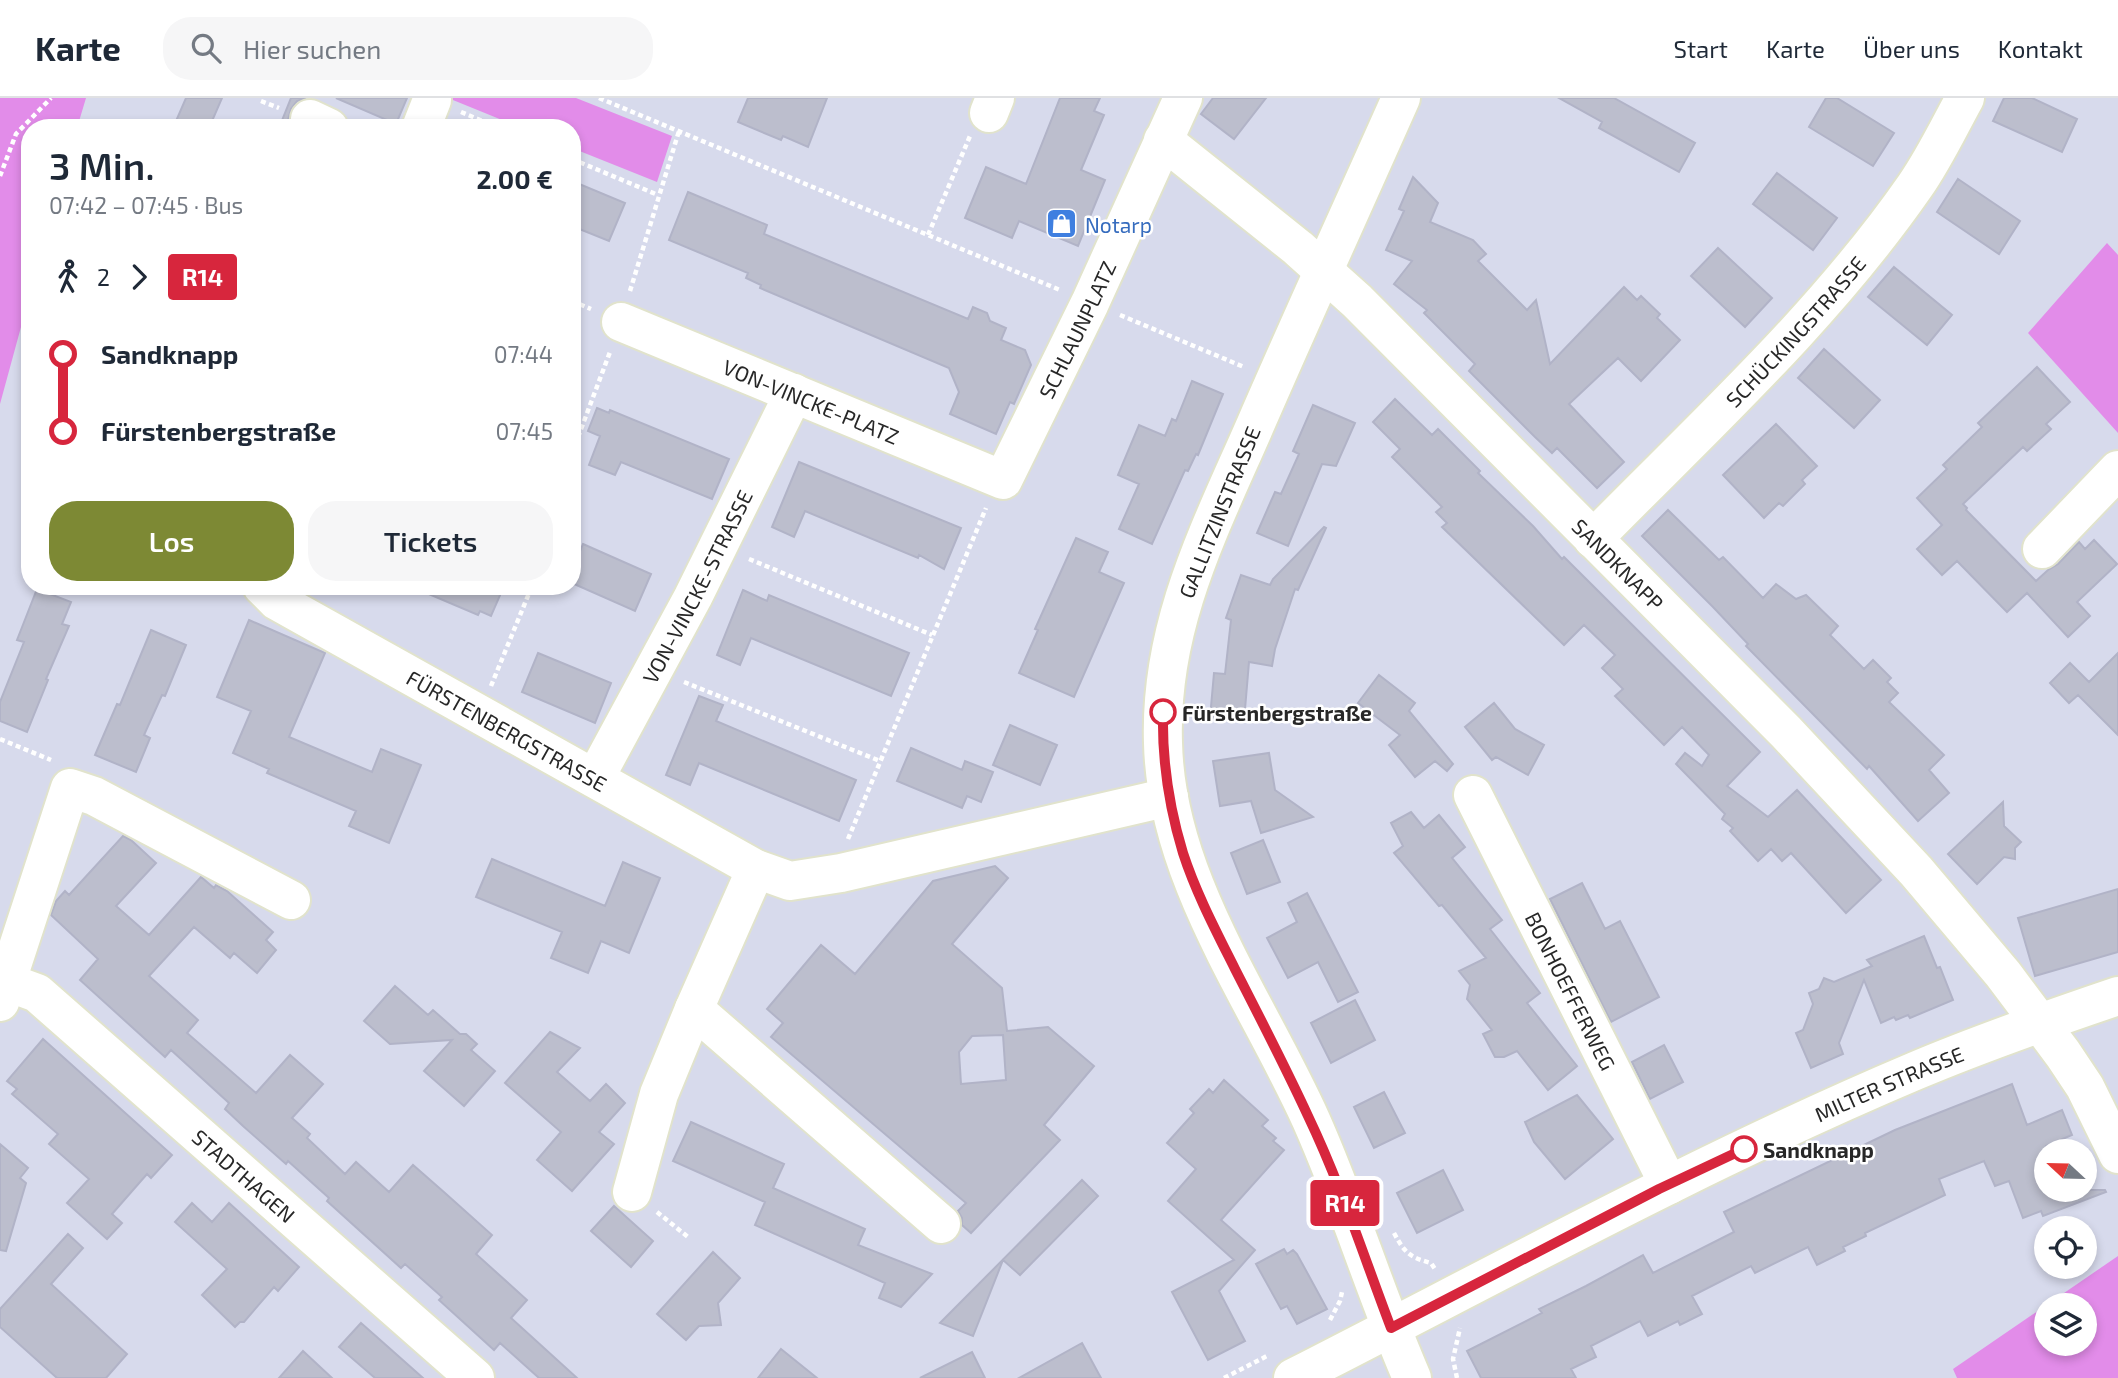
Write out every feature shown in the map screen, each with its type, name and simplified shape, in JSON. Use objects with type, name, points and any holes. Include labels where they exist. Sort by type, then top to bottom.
[{"type":"street","name":"SCHLAUNPLATZ","points":[[1003,480],[1090,303],[1183,98]]},
{"type":"street","name":"GALLITZINSTRASSE","points":[[1401,98],[1192,570],[1175,625],[1165,677],[1163,746],[1169,797],[1192,877],[1213,926],[1319,1139],[1412,1378]]},
{"type":"street","name":"SCHÜCKINGSTRASSE","points":[[1604,550],[1861,259],[1917,184],[1965,98]]},
{"type":"street","name":"SANDKNAPP","points":[[1163,139],[1357,301],[1786,732],[1887,839],[1984,950],[2040,1023],[2085,1087],[2118,1154]]},
{"type":"street","name":"VON-VINCKE-PLATZ","points":[[621,322],[1003,480]]},
{"type":"street","name":"VON-VINCKE-STRASSE","points":[[595,778],[719,546],[794,393]]},
{"type":"street","points":[[2042,549],[2118,470]]},
{"type":"street","name":"FÜRSTENBERGSTRASSE","points":[[271,595],[277,601],[757,869],[790,881],[841,873],[1169,797]]},
{"type":"street","points":[[3,992],[70,788],[94,796],[290,900]]},
{"type":"street","name":"BONHOEFFERWEG","points":[[1473,795],[1669,1185]]},
{"type":"street","points":[[632,1192],[659,1094],[757,869]]},
{"type":"street","name":"STADTHAGEN","points":[[3,992],[37,993],[475,1378]]},
{"type":"street","name":"MILTER STRASSE","points":[[1283,1366],[1391,1328],[1669,1185],[1915,1071],[2118,996]]},
{"type":"street","points":[[694,1009],[942,1224]]},
{"type":"path","points":[[31,119],[51,98]]},
{"type":"path","points":[[599,98],[1275,380]]},
{"type":"path","points":[[928,235],[974,126],[992,106]]},
{"type":"path","points":[[0,176],[16,134],[21,129]]},
{"type":"path","points":[[581,163],[658,195]]},
{"type":"path","points":[[841,873],[843,851],[932,635],[984,511],[1003,480]]},
{"type":"path","points":[[719,546],[932,635]]},
{"type":"path","points":[[480,713],[528,595]]},
{"type":"path","points":[[654,670],[880,762]]},
{"type":"path","points":[[0,739],[62,765],[70,788]]},
{"type":"path","points":[[632,1192],[688,1237]]},
{"type":"path","points":[[1449,1298],[1461,1325],[1453,1359],[1457,1378]]},
{"type":"path","points":[[1224,1378],[1283,1366]]},
{"type":"shaded area","points":[[0,98],[86,98],[80,119],[21,119],[21,327],[0,404]]},
{"type":"shaded area","points":[[448,98],[576,98],[672,136],[657,182],[581,152],[581,119],[500,119]]},
{"type":"shaded area","points":[[2107,243],[2118,255],[2118,433],[2028,333]]},
{"type":"shaded area","points":[[2118,1256],[2118,1378],[1957,1378],[1953,1369],[2034,1314],[2034,1356],[2097,1356],[2097,1293],[2064,1293],[2084,1279],[2097,1279],[2097,1270]]},
{"type":"building","points":[[186,98],[222,98],[213,119],[177,119]]},
{"type":"building","points":[[291,98],[306,98],[297,101],[288,119],[283,119]]},
{"type":"building","points":[[336,98],[407,98],[398,119],[384,119]]},
{"type":"building","points":[[748,98],[827,98],[808,147],[783,136],[781,140],[738,122]]},
{"type":"building","points":[[1060,98],[1100,98],[1094,111],[1104,115],[1081,170],[1105,180],[1078,246],[1019,221],[1012,238],[965,218],[986,167],[1026,184]]},
{"type":"building","points":[[1213,98],[1266,98],[1234,139],[1201,114]]},
{"type":"building","points":[[1559,98],[1614,98],[1695,143],[1679,172],[1599,128],[1602,122]]},
{"type":"building","points":[[1826,98],[1837,98],[1894,133],[1873,166],[1809,127]]},
{"type":"building","points":[[2004,98],[2032,98],[2077,119],[2062,152],[1993,121]]},
{"type":"building","points":[[1777,173],[1837,218],[1813,250],[1753,204]]},
{"type":"building","points":[[1413,177],[1438,203],[1430,222],[1473,240],[1486,254],[1478,261],[1527,310],[1536,300],[1550,364],[1624,287],[1637,300],[1641,296],[1660,314],[1657,318],[1680,340],[1641,381],[1618,358],[1569,404],[1624,462],[1597,488],[1557,448],[1552,453],[1469,371],[1475,364],[1424,313],[1427,310],[1394,284],[1412,261],[1386,250],[1404,211],[1399,209]]},
{"type":"building","points":[[1958,179],[2020,221],[1999,254],[1937,212]]},
{"type":"building","points":[[581,185],[625,203],[609,241],[581,230]]},
{"type":"building","points":[[688,192],[767,225],[764,234],[968,319],[973,307],[987,313],[990,321],[1006,328],[1001,340],[1025,350],[1031,365],[1014,404],[1010,402],[996,434],[950,414],[959,392],[949,368],[760,288],[761,285],[746,278],[748,273],[669,240]]},
{"type":"building","points":[[1718,248],[1772,298],[1745,327],[1691,276]]},
{"type":"building","points":[[1894,267],[1952,315],[1927,345],[1868,297]]},
{"type":"building","points":[[1824,349],[1880,400],[1854,428],[1798,378]]},
{"type":"building","points":[[2037,367],[2070,402],[2046,424],[2051,429],[2027,451],[2023,447],[1963,504],[2036,581],[2058,564],[2079,542],[2085,549],[2094,540],[2117,564],[2077,602],[2090,616],[2068,637],[2027,593],[2007,612],[1957,561],[1942,575],[1917,549],[1942,525],[1917,498],[1947,469],[1943,465],[1982,427],[1978,423]]},
{"type":"building","points":[[1192,381],[1223,394],[1198,455],[1196,454],[1188,471],[1185,470],[1152,544],[1119,529],[1139,484],[1118,475],[1139,425],[1165,436],[1172,419],[1176,421]]},
{"type":"building","points":[[1395,399],[1432,435],[1438,429],[1562,559],[1564,557],[1760,752],[1727,786],[1768,817],[1797,790],[1881,880],[1846,913],[1791,853],[1782,861],[1771,849],[1758,861],[1730,831],[1733,828],[1722,819],[1725,814],[1676,764],[1685,753],[1702,766],[1709,755],[1682,727],[1664,745],[1615,696],[1623,689],[1602,668],[1615,655],[1584,625],[1564,645],[1442,527],[1447,523],[1436,512],[1442,507],[1392,457],[1400,449],[1373,422]]},
{"type":"building","points":[[1313,405],[1355,423],[1336,466],[1322,464],[1288,546],[1257,533],[1275,492],[1281,494],[1299,454],[1293,451]]},
{"type":"building","points":[[597,408],[609,413],[610,410],[729,459],[712,499],[621,462],[615,475],[589,465],[600,436],[588,431]]},
{"type":"building","points":[[1776,424],[1817,466],[1802,480],[1805,484],[1783,506],[1779,503],[1764,518],[1723,475]]},
{"type":"building","points":[[799,462],[961,528],[944,569],[919,555],[918,558],[805,511],[794,537],[772,527]]},
{"type":"building","points":[[1668,510],[1719,560],[1723,557],[1763,598],[1776,584],[1796,599],[1806,595],[1838,626],[1830,635],[1864,669],[1873,660],[1891,678],[1887,682],[1898,693],[1889,702],[1944,755],[1929,770],[1949,793],[1918,821],[1869,766],[1867,769],[1642,536]]},
{"type":"building","points":[[1324,527],[1326,528],[1298,590],[1295,589],[1272,666],[1249,662],[1244,721],[1210,718],[1214,673],[1225,674],[1231,620],[1226,618],[1241,575],[1270,585]]},
{"type":"building","points":[[1076,538],[1108,552],[1099,572],[1124,583],[1074,697],[1019,673],[1038,630],[1035,629]]},
{"type":"building","points":[[583,544],[651,574],[635,611],[581,587]]},
{"type":"building","points":[[743,590],[767,601],[769,595],[909,653],[891,696],[751,638],[740,665],[717,655]]},
{"type":"building","points":[[35,595],[53,595],[71,602],[62,624],[69,626],[27,732],[0,721],[0,702],[24,642],[17,640]]},
{"type":"building","points":[[431,595],[500,595],[491,616],[480,611],[478,615]]},
{"type":"building","points":[[249,620],[325,653],[289,737],[372,772],[381,749],[421,765],[389,843],[349,826],[356,811],[267,773],[269,769],[233,753],[251,711],[217,697]]},
{"type":"building","points":[[151,630],[186,645],[165,696],[162,695],[144,735],[150,738],[136,772],[95,755],[117,704],[120,705]]},
{"type":"building","points":[[538,653],[611,683],[595,723],[522,692]]},
{"type":"building","points":[[2118,653],[2118,735],[2078,695],[2069,703],[2050,683],[2070,663],[2089,682]]},
{"type":"building","points":[[1379,675],[1415,703],[1409,711],[1453,764],[1447,771],[1435,761],[1415,777],[1389,745],[1400,735],[1358,703]]},
{"type":"building","points":[[699,696],[723,705],[716,721],[856,780],[839,821],[699,763],[690,785],[666,775]]},
{"type":"building","points":[[1494,703],[1515,729],[1544,745],[1528,775],[1496,757],[1492,760],[1465,727]]},
{"type":"building","points":[[1010,725],[1057,745],[1040,785],[993,765]]},
{"type":"building","points":[[911,748],[962,770],[965,761],[993,772],[981,802],[967,796],[962,808],[897,781]]},
{"type":"building","points":[[1269,753],[1275,790],[1313,817],[1261,833],[1251,801],[1220,806],[1213,761]]},
{"type":"building","points":[[2003,802],[2004,826],[2021,842],[2015,848],[2015,859],[2004,857],[1977,884],[1948,854]]},
{"type":"building","points":[[1411,812],[1424,828],[1439,815],[1465,847],[1452,858],[1502,920],[1490,929],[1540,993],[1527,1003],[1577,1066],[1548,1090],[1517,1051],[1504,1057],[1495,1057],[1483,1034],[1492,1030],[1467,999],[1470,985],[1459,971],[1486,958],[1394,853],[1403,846],[1391,823]]},
{"type":"building","points":[[123,836],[156,863],[116,906],[149,935],[201,877],[214,888],[216,885],[227,891],[273,932],[266,940],[276,950],[257,973],[234,953],[230,958],[194,927],[149,976],[198,1020],[187,1033],[256,1093],[290,1055],[323,1084],[292,1118],[310,1134],[307,1138],[345,1174],[356,1162],[389,1192],[413,1165],[445,1193],[492,1235],[476,1254],[527,1300],[511,1318],[577,1378],[539,1378],[500,1343],[494,1350],[439,1300],[442,1297],[405,1264],[401,1268],[327,1201],[329,1198],[288,1161],[286,1164],[243,1126],[225,1109],[229,1103],[171,1050],[165,1057],[80,980],[98,959],[51,915],[56,901],[65,891],[69,895]]},
{"type":"building","points":[[1263,840],[1280,882],[1247,894],[1231,853]]},
{"type":"building","points":[[492,859],[605,906],[623,862],[660,878],[629,953],[601,941],[588,973],[551,958],[562,932],[476,897]]},
{"type":"building","points":[[995,866],[1008,878],[952,944],[1002,988],[1007,1031],[1048,1027],[1094,1066],[1044,1125],[1060,1140],[971,1233],[962,1225],[958,1211],[966,1203],[771,1037],[783,1023],[767,1009],[821,945],[855,974],[933,881]],"holes":[[[1003,1035],[1006,1080],[961,1084],[959,1052],[972,1036]]]},
{"type":"building","points":[[1582,883],[1605,929],[1620,921],[1659,997],[1611,1022],[1550,899]]},
{"type":"building","points":[[2118,889],[2118,952],[2035,976],[2018,918]]},
{"type":"building","points":[[1307,893],[1358,992],[1338,1002],[1318,962],[1288,978],[1267,938],[1297,922],[1288,903]]},
{"type":"building","points":[[1924,936],[1953,1000],[1910,1018],[1908,1015],[1896,1020],[1894,1017],[1881,1023],[1864,980],[1839,1043],[1843,1054],[1811,1068],[1796,1033],[1803,1030],[1813,1004],[1809,993],[1819,989],[1824,978],[1834,982],[1872,966],[1867,960]]},
{"type":"building","points":[[395,986],[428,1015],[433,1010],[460,1034],[466,1034],[477,1044],[471,1050],[495,1071],[464,1106],[424,1071],[452,1040],[390,1044],[364,1021]]},
{"type":"building","points":[[1355,1000],[1375,1040],[1331,1063],[1311,1023]]},
{"type":"building","points":[[550,1032],[580,1048],[557,1072],[590,1101],[606,1084],[625,1103],[599,1132],[614,1144],[572,1191],[537,1160],[561,1132],[505,1083]]},
{"type":"building","points":[[43,1039],[172,1155],[151,1178],[147,1174],[112,1214],[122,1223],[107,1239],[67,1203],[89,1179],[49,1144],[58,1134],[12,1094],[17,1089],[7,1081]]},
{"type":"building","points":[[1664,1045],[1683,1082],[1650,1099],[1632,1062]]},
{"type":"building","points":[[1224,1080],[1268,1120],[1262,1126],[1276,1138],[1273,1141],[1284,1150],[1221,1220],[1255,1250],[1219,1291],[1245,1341],[1208,1360],[1172,1292],[1234,1260],[1168,1201],[1196,1169],[1167,1143],[1194,1113],[1190,1109],[1209,1089],[1213,1093]]},
{"type":"building","points":[[2012,1084],[2027,1125],[2062,1110],[2072,1135],[2063,1139],[2034,1139],[2034,1202],[2080,1202],[2043,1216],[2041,1211],[2023,1218],[2009,1181],[1995,1186],[1984,1161],[1939,1179],[1945,1195],[1865,1233],[1866,1236],[1843,1247],[1845,1251],[1817,1265],[1808,1247],[1755,1273],[1751,1266],[1692,1296],[1702,1314],[1680,1325],[1678,1321],[1648,1336],[1640,1321],[1591,1346],[1596,1357],[1571,1369],[1576,1378],[1481,1378],[1467,1351],[1542,1313],[1539,1309],[1643,1255],[1653,1273],[1734,1232],[1724,1212],[1895,1130]]},
{"type":"building","points":[[1384,1092],[1405,1133],[1374,1148],[1354,1107]]},
{"type":"building","points":[[1577,1095],[1613,1139],[1565,1179],[1534,1142],[1525,1122]]},
{"type":"building","points":[[691,1122],[784,1164],[773,1188],[865,1229],[858,1245],[932,1274],[901,1307],[879,1298],[885,1283],[755,1225],[765,1202],[673,1161]]},
{"type":"building","points":[[0,1144],[28,1168],[20,1178],[26,1183],[6,1251],[0,1250]]},
{"type":"building","points":[[1443,1170],[1463,1210],[1417,1233],[1397,1193]]},
{"type":"building","points":[[1082,1180],[1098,1196],[1020,1275],[1003,1260],[973,1336],[940,1323]]},
{"type":"building","points":[[2097,1190],[2106,1192],[2097,1195]]},
{"type":"building","points":[[192,1203],[212,1222],[229,1203],[299,1267],[278,1291],[274,1287],[244,1322],[235,1327],[202,1295],[227,1269],[175,1222]]},
{"type":"building","points":[[614,1206],[653,1241],[631,1267],[591,1231]]},
{"type":"building","points":[[68,1234],[83,1248],[51,1284],[127,1354],[106,1378],[57,1378],[0,1327],[0,1309]]},
{"type":"building","points":[[1284,1249],[1287,1254],[1293,1250],[1297,1254],[1327,1309],[1297,1324],[1287,1306],[1281,1309],[1256,1264]]},
{"type":"building","points":[[713,1252],[740,1278],[718,1303],[721,1325],[699,1326],[686,1340],[657,1314]]},
{"type":"building","points":[[361,1323],[423,1378],[375,1378],[339,1347]]},
{"type":"building","points":[[1082,1343],[1101,1378],[1019,1378]]},
{"type":"building","points":[[781,1349],[817,1378],[758,1378]]},
{"type":"building","points":[[303,1351],[332,1378],[279,1378]]},
{"type":"building","points":[[972,1352],[985,1378],[920,1378]]},
{"type":"bus line","name":"R14","points":[[1163,712],[1163,746],[1169,797],[1192,877],[1213,926],[1309,1117],[1350,1215],[1391,1328],[1659,1189],[1744,1149]]},
{"type":"place","name":"Notarp","points":[[1062,224]]},
{"type":"place","name":"Fürstenbergstraße","points":[[1163,712]]},
{"type":"place","name":"Sandknapp","points":[[1744,1149]]}]
